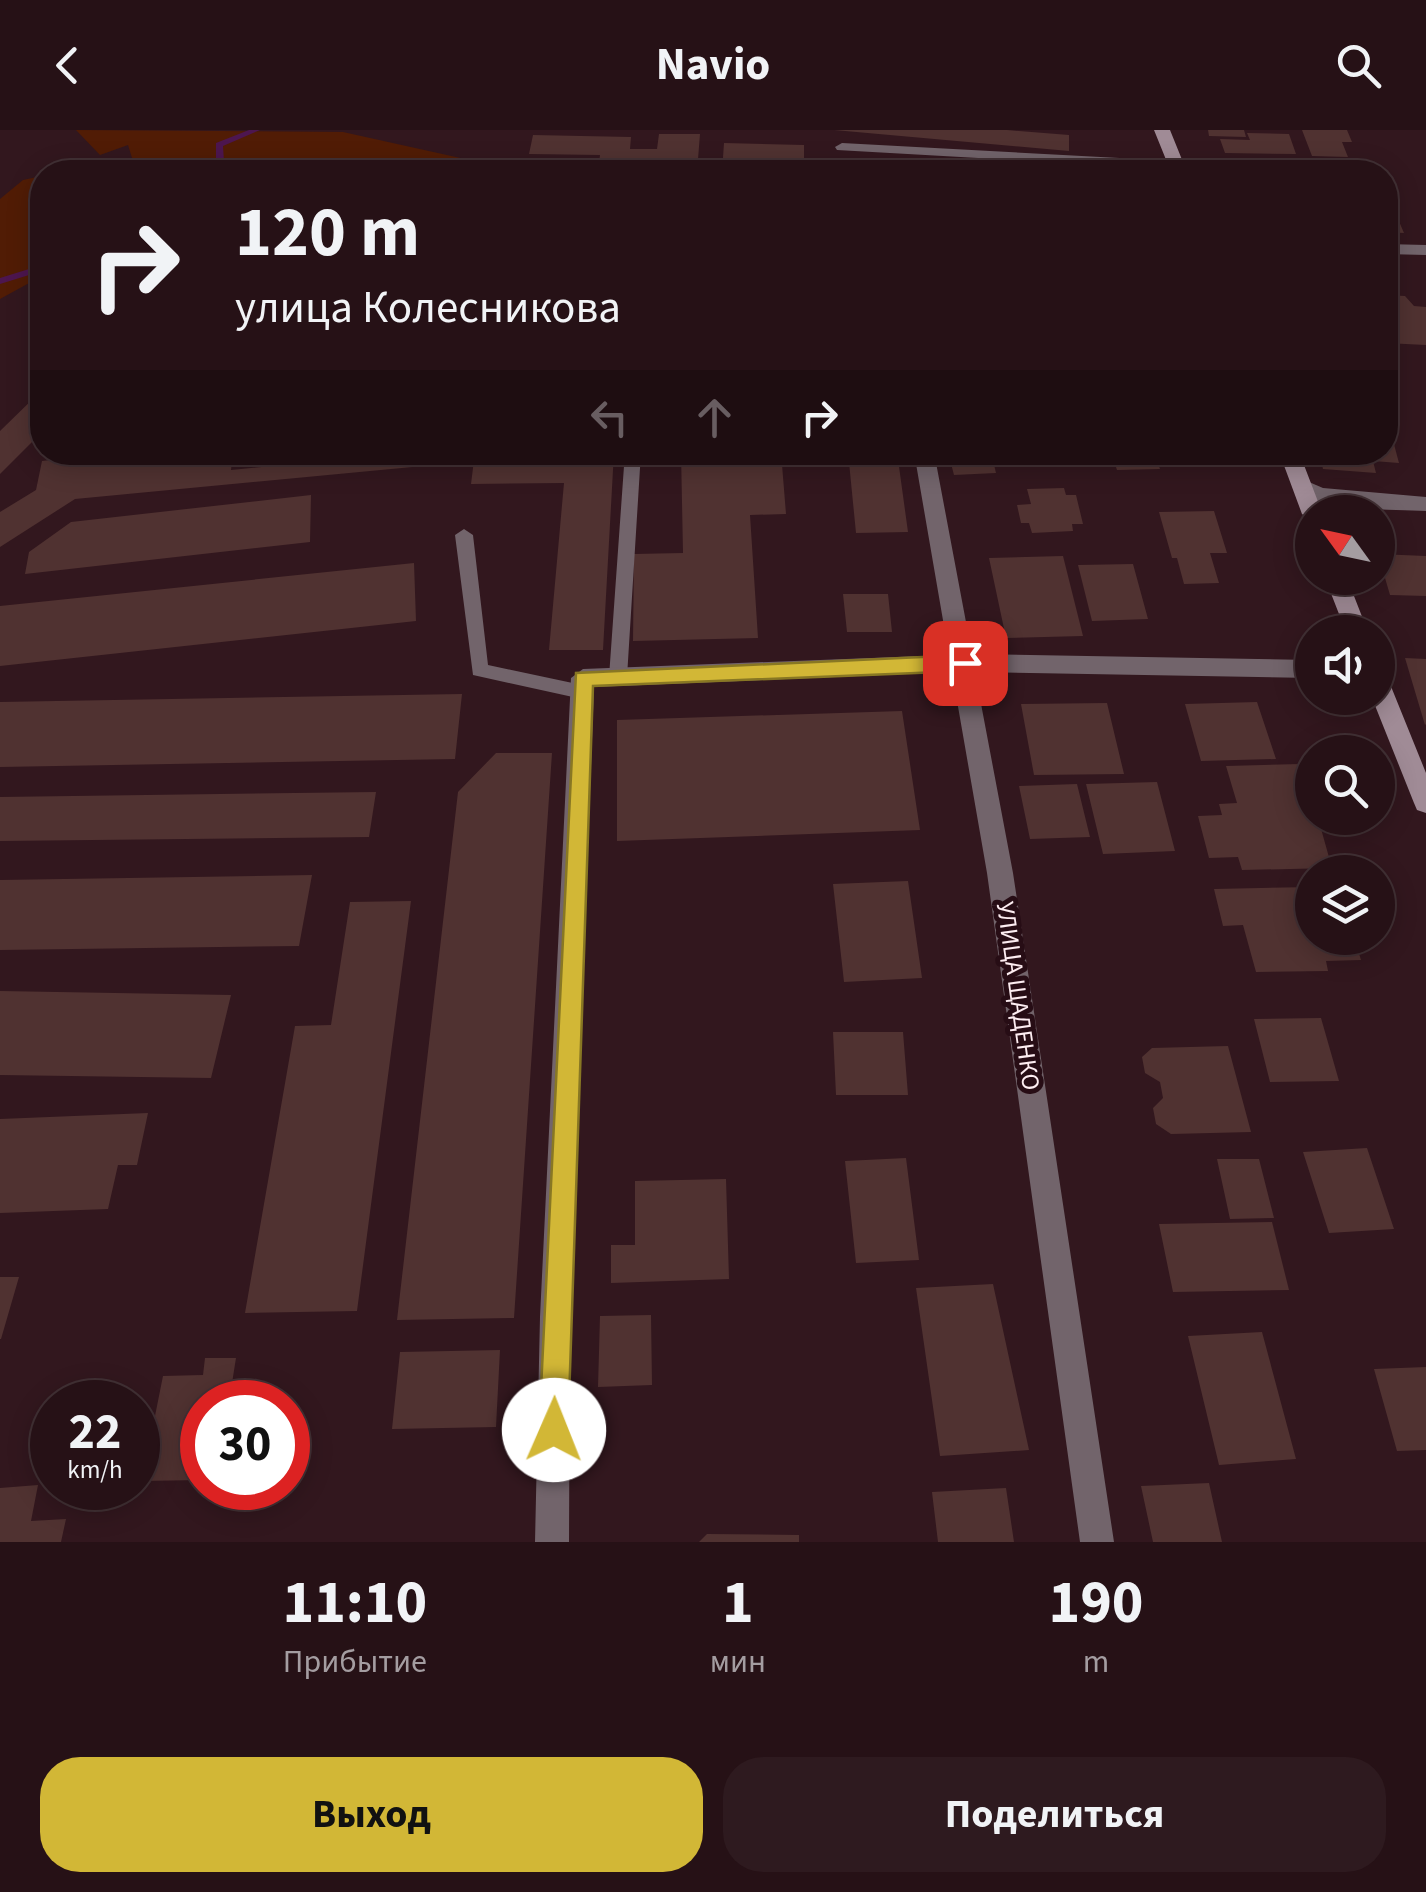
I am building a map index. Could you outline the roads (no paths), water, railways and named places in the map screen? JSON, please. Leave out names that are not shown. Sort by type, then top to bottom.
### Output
[{"type":"main road","points":[[1162,130],[1174,160]]},
{"type":"main road","points":[[1294,465],[1305,495]]},
{"type":"main road","points":[[1391,715],[1426,803]]},
{"type":"street","points":[[1398,249],[1426,250]]},
{"type":"street","name":"УЛИЦА ЩАДЕНКО","points":[[927,465],[1000,874],[1097,1542]]},
{"type":"street","points":[[1302,486],[1319,495],[1426,504]]},
{"type":"street","points":[[552,1542],[555,1317],[583,678],[965,663],[1295,669]]},
{"type":"lane","points":[[842,146],[1047,160]]},
{"type":"lane","points":[[618,677],[632,465]]},
{"type":"lane","points":[[464,535],[479,670],[582,692]]},
{"type":"waterway","points":[[220,160],[219,145],[256,130]]},
{"type":"waterway","points":[[0,281],[30,272]]}]
